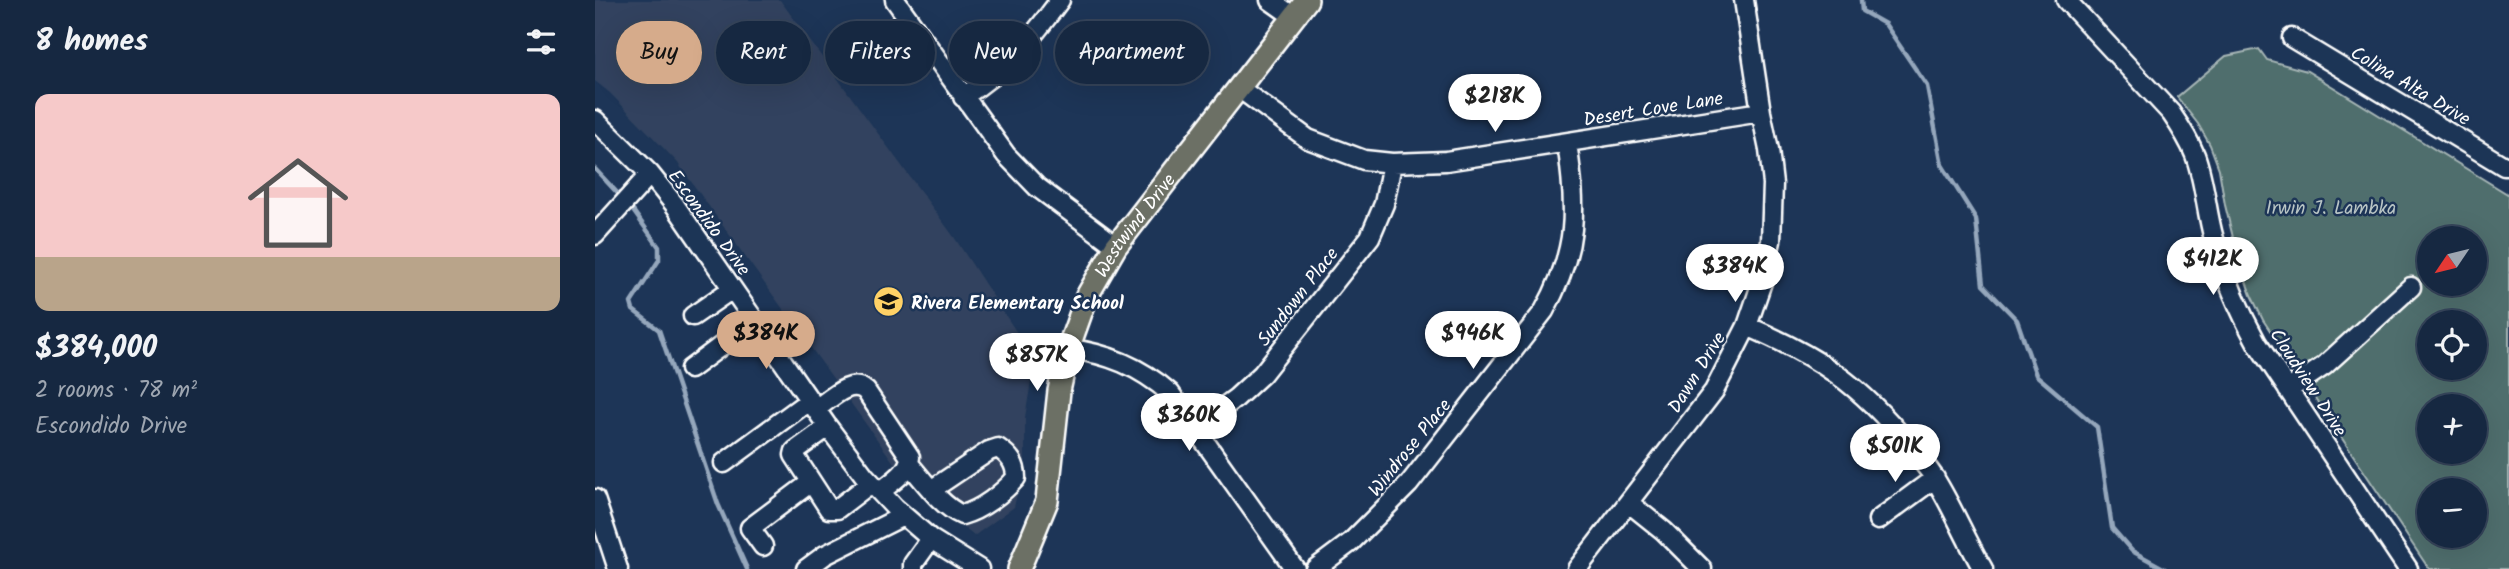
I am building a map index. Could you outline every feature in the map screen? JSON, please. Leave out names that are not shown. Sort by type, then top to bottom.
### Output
[{"type":"main road","name":"Westwind Drive","points":[[1019,569],[1047,501],[1059,391],[1068,349],[1087,296],[1115,246],[1307,0]]},
{"type":"street","points":[[895,0],[1006,155],[1037,187],[1115,246]]},
{"type":"street","points":[[963,97],[1010,63],[1060,0]]},
{"type":"street","points":[[1270,0],[1294,18]]},
{"type":"street","name":"Dawn Drive","points":[[1577,569],[1714,391],[1748,326],[1762,282],[1771,241],[1773,213],[1769,150],[1744,0]]},
{"type":"street","name":"Cloudview Drive","points":[[2066,0],[2171,113],[2183,131],[2195,154],[2224,274],[2242,316],[2257,343],[2408,569]]},
{"type":"street","name":"Colina Alta Drive","points":[[2292,37],[2504,166],[2509,166]]},
{"type":"street","name":"Desert Cove Lane","points":[[1239,88],[1308,139],[1342,154],[1392,163],[1446,162],[1761,112]]},
{"type":"street","name":"Escondido Drive","points":[[595,120],[650,174],[674,204],[828,427],[876,487],[903,516],[931,539],[979,569]]},
{"type":"street","name":"Windrose Place","points":[[1315,569],[1351,542],[1409,484],[1544,311],[1555,292],[1571,244],[1574,191],[1567,143]]},
{"type":"street","name":"Sundown Place","points":[[1195,428],[1236,398],[1262,374],[1370,237],[1384,204],[1392,163]]},
{"type":"street","points":[[595,236],[650,174]]},
{"type":"street","points":[[2288,390],[2324,366],[2411,287]]},
{"type":"street","points":[[694,316],[732,289]]},
{"type":"street","points":[[690,369],[755,321]]},
{"type":"street","points":[[1748,326],[1794,346],[1851,383],[1888,419],[1935,478],[1983,569]]},
{"type":"street","points":[[1068,349],[1104,355],[1135,367],[1170,393],[1294,569]]},
{"type":"street","points":[[724,463],[813,405],[853,385],[860,386],[911,457],[910,465],[931,491],[955,512],[962,515],[970,513],[1009,486],[1016,478],[1016,467],[1007,454],[998,448],[989,451],[931,491]]},
{"type":"street","points":[[828,427],[795,451],[795,459],[829,509],[833,510],[876,487],[910,465]]},
{"type":"street","points":[[1878,520],[1935,478]]},
{"type":"street","points":[[763,546],[750,528],[810,483]]},
{"type":"street","points":[[595,499],[618,569]]},
{"type":"street","points":[[1629,503],[1664,531],[1702,569]]},
{"type":"street","points":[[812,567],[825,555],[903,516]]},
{"type":"street","points":[[913,569],[913,564],[931,539]]},
{"type":"shaded area","name":"Rivera Elementary School","points":[[595,0],[780,0],[795,21],[716,21],[716,84],[811,84],[811,42],[825,61],[825,84],[842,84],[954,237],[1027,348],[1040,346],[1025,417],[1025,461],[1014,507],[974,536],[907,481],[677,162],[595,81]]},
{"type":"green space","name":"Irwin J. Lambka","points":[[2259,49],[2267,60],[2307,71],[2509,195],[2509,569],[2429,569],[2263,320],[2239,262],[2219,169],[2210,145],[2177,97],[2226,56]]},
{"type":"waterway","points":[[1861,0],[1862,11],[1885,24],[1927,86],[1942,165],[1976,219],[1983,285],[2017,320],[2036,375],[2097,427],[2112,528],[2132,551],[2165,569]]},
{"type":"waterway","points":[[595,169],[623,199]]},
{"type":"waterway","points":[[629,205],[659,247],[659,260],[631,303],[633,310],[659,330],[718,504],[747,569]]},
{"type":"place","name":"Rivera Elementary School","points":[[888,302]]}]
